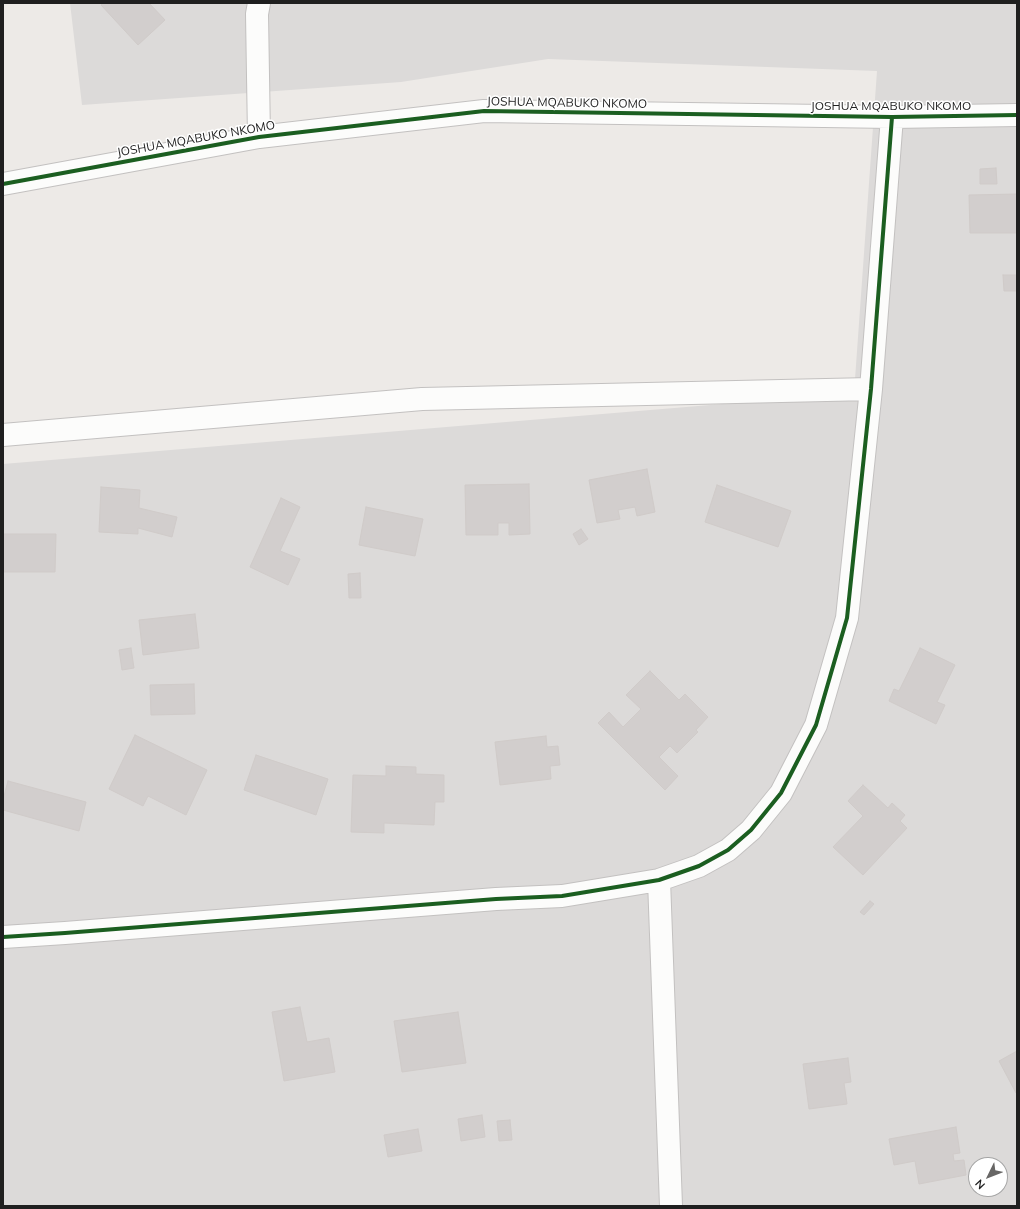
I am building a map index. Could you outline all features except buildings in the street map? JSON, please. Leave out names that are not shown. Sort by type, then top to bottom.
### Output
[{"type":"street","points":[[259,3],[257,14],[260,137]]},
{"type":"street","name":"JOSHUA MQABUKO NKOMO","points":[[3,184],[260,137],[484,111],[892,117],[1017,115]]},
{"type":"street","points":[[3,937],[496,899],[562,896],[659,880],[699,866],[728,850],[751,830],[781,793],[816,725],[847,618],[871,389],[892,117]]},
{"type":"street","points":[[3,434],[422,399],[871,389]]},
{"type":"street","points":[[659,880],[671,1206]]},
{"type":"shaded area","points":[[70,3],[1017,3],[1017,1206],[3,1206],[3,464],[854,393],[877,71],[548,59],[401,82],[82,105]]},
{"type":"cycle path","points":[[3,184],[259,137],[484,111],[892,117],[1017,115]]},
{"type":"cycle path","points":[[3,937],[496,899],[562,896],[659,880],[699,866],[728,850],[751,830],[781,793],[816,725],[847,618],[871,389],[892,117]]}]
